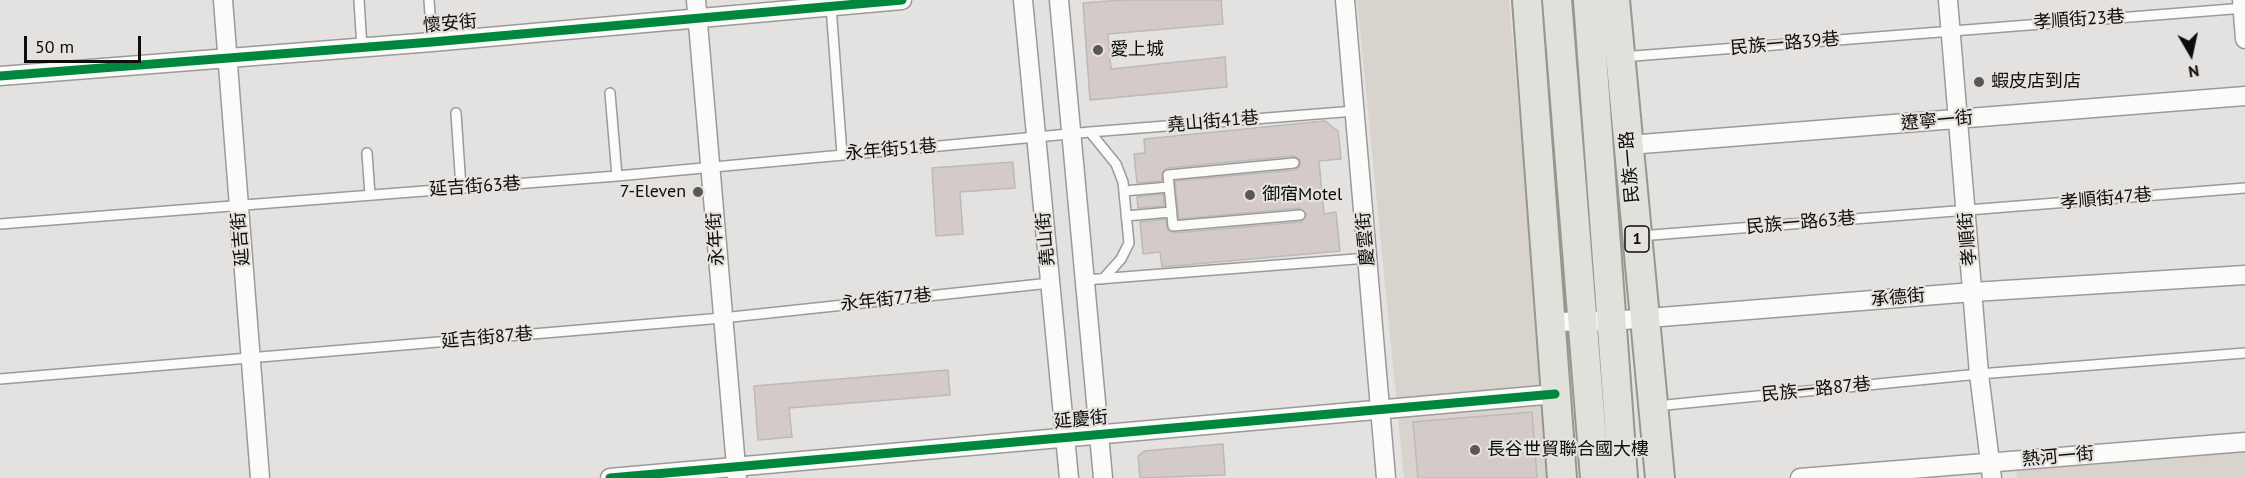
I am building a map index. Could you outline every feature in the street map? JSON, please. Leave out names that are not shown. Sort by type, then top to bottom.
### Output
[{"type":"main road","points":[[1527,0],[1562,478]]},
{"type":"main road","name":"民族一路","points":[[1557,0],[1598,321],[1623,478]]},
{"type":"main road","name":"民族一路","points":[[1588,0],[1598,321],[1595,478]]},
{"type":"main road","name":"民族一路","points":[[1615,0],[1660,478]]},
{"type":"street","name":"延吉街","points":[[223,0],[260,478]]},
{"type":"street","name":"懷安街","points":[[0,76],[432,42],[697,8],[831,6],[902,0]]},
{"type":"street","name":"堯山街","points":[[1023,0],[1069,478]]},
{"type":"street","name":"堯山街","points":[[1059,0],[1081,133],[1085,280],[1103,478]]},
{"type":"street","name":"慶雲街","points":[[1345,0],[1386,478]]},
{"type":"street","name":"孝順街","points":[[1948,0],[1979,374],[1991,470]]},
{"type":"street","points":[[2243,5],[2245,39]]},
{"type":"street","name":"永年街","points":[[697,8],[737,472]]},
{"type":"street","name":"遼寧一街","points":[[1629,145],[2245,96]]},
{"type":"street","name":"承德街","points":[[1551,322],[1644,318],[1973,292],[2245,275]]},
{"type":"street","name":"延慶街","points":[[610,478],[737,472],[1065,438],[1555,394]]},
{"type":"street","name":"熱河一街","points":[[1800,478],[1991,470],[2245,442]]},
{"type":"lane","points":[[359,0],[362,48]]},
{"type":"lane","points":[[429,0],[432,42]]},
{"type":"lane","name":"孝順街23巷","points":[[1951,30],[2243,5]]},
{"type":"lane","points":[[831,6],[842,154]]},
{"type":"lane","name":"民族一路39巷","points":[[1620,57],[1951,30]]},
{"type":"lane","points":[[610,93],[617,176]]},
{"type":"lane","name":"堯山街41巷","points":[[1081,133],[1355,111]]},
{"type":"lane","points":[[456,113],[461,188]]},
{"type":"lane","points":[[1081,133],[1116,164],[1124,191],[1129,243],[1121,259],[1103,279]]},
{"type":"lane","name":"永年街51巷","points":[[711,167],[1081,133]]},
{"type":"lane","points":[[367,153],[370,195]]},
{"type":"lane","points":[[1294,163],[1168,175],[1171,212],[1173,226],[1300,214]]},
{"type":"lane","name":"延吉街63巷","points":[[0,224],[711,167]]},
{"type":"lane","points":[[1124,191],[1169,188]]},
{"type":"lane","name":"孝順街47巷","points":[[1966,210],[2245,188]]},
{"type":"lane","name":"民族一路63巷","points":[[1636,236],[1966,210]]},
{"type":"lane","points":[[1126,216],[1171,212]]},
{"type":"lane","points":[[1085,280],[1368,258]]},
{"type":"lane","name":"永年街77巷","points":[[722,318],[1050,283]]},
{"type":"lane","name":"延吉街87巷","points":[[0,379],[722,318]]},
{"type":"lane","name":"民族一路87巷","points":[[1653,406],[1979,374],[2245,353]]},
{"type":"shaded area","points":[[1357,0],[1509,0],[1551,478],[1404,478]]},
{"type":"shaded area","points":[[2245,452],[2245,478],[2017,478],[2016,471]]},
{"type":"building","points":[[1122,0],[1221,0],[1223,24],[1108,34],[1111,69],[1225,57],[1227,87],[1090,100],[1083,3]]},
{"type":"building","name":"御宿Motel","points":[[1325,121],[1338,131],[1341,159],[1319,161],[1324,214],[1336,212],[1340,251],[1162,267],[1160,252],[1143,254],[1140,222],[1166,219],[1167,229],[1174,233],[1301,222],[1307,215],[1299,208],[1179,219],[1175,181],[1295,170],[1300,166],[1300,160],[1293,156],[1167,168],[1162,173],[1162,181],[1137,183],[1134,154],[1145,153],[1144,139]]},
{"type":"building","points":[[1013,162],[1015,188],[960,192],[963,234],[936,236],[932,168]]},
{"type":"building","points":[[1163,194],[1164,206],[1138,208],[1137,197]]},
{"type":"building","points":[[948,370],[950,395],[789,408],[792,437],[758,440],[754,386]]},
{"type":"building","name":"長谷世貿聯合國大樓","points":[[1532,412],[1537,478],[1418,478],[1413,422]]},
{"type":"building","points":[[1223,444],[1225,475],[1140,478],[1138,456],[1144,451]]},
{"type":"cycle path","points":[[0,76],[432,42],[902,0]]},
{"type":"cycle path","points":[[610,478],[1555,394]]},
{"type":"place","name":"愛上城","points":[[1098,50]]},
{"type":"place","name":"蝦皮店到店","points":[[1979,82]]},
{"type":"place","name":"7-Eleven","points":[[698,192]]},
{"type":"place","name":"御宿Motel","points":[[1250,195]]},
{"type":"place","name":"長谷世貿聯合國大樓","points":[[1475,450]]}]
